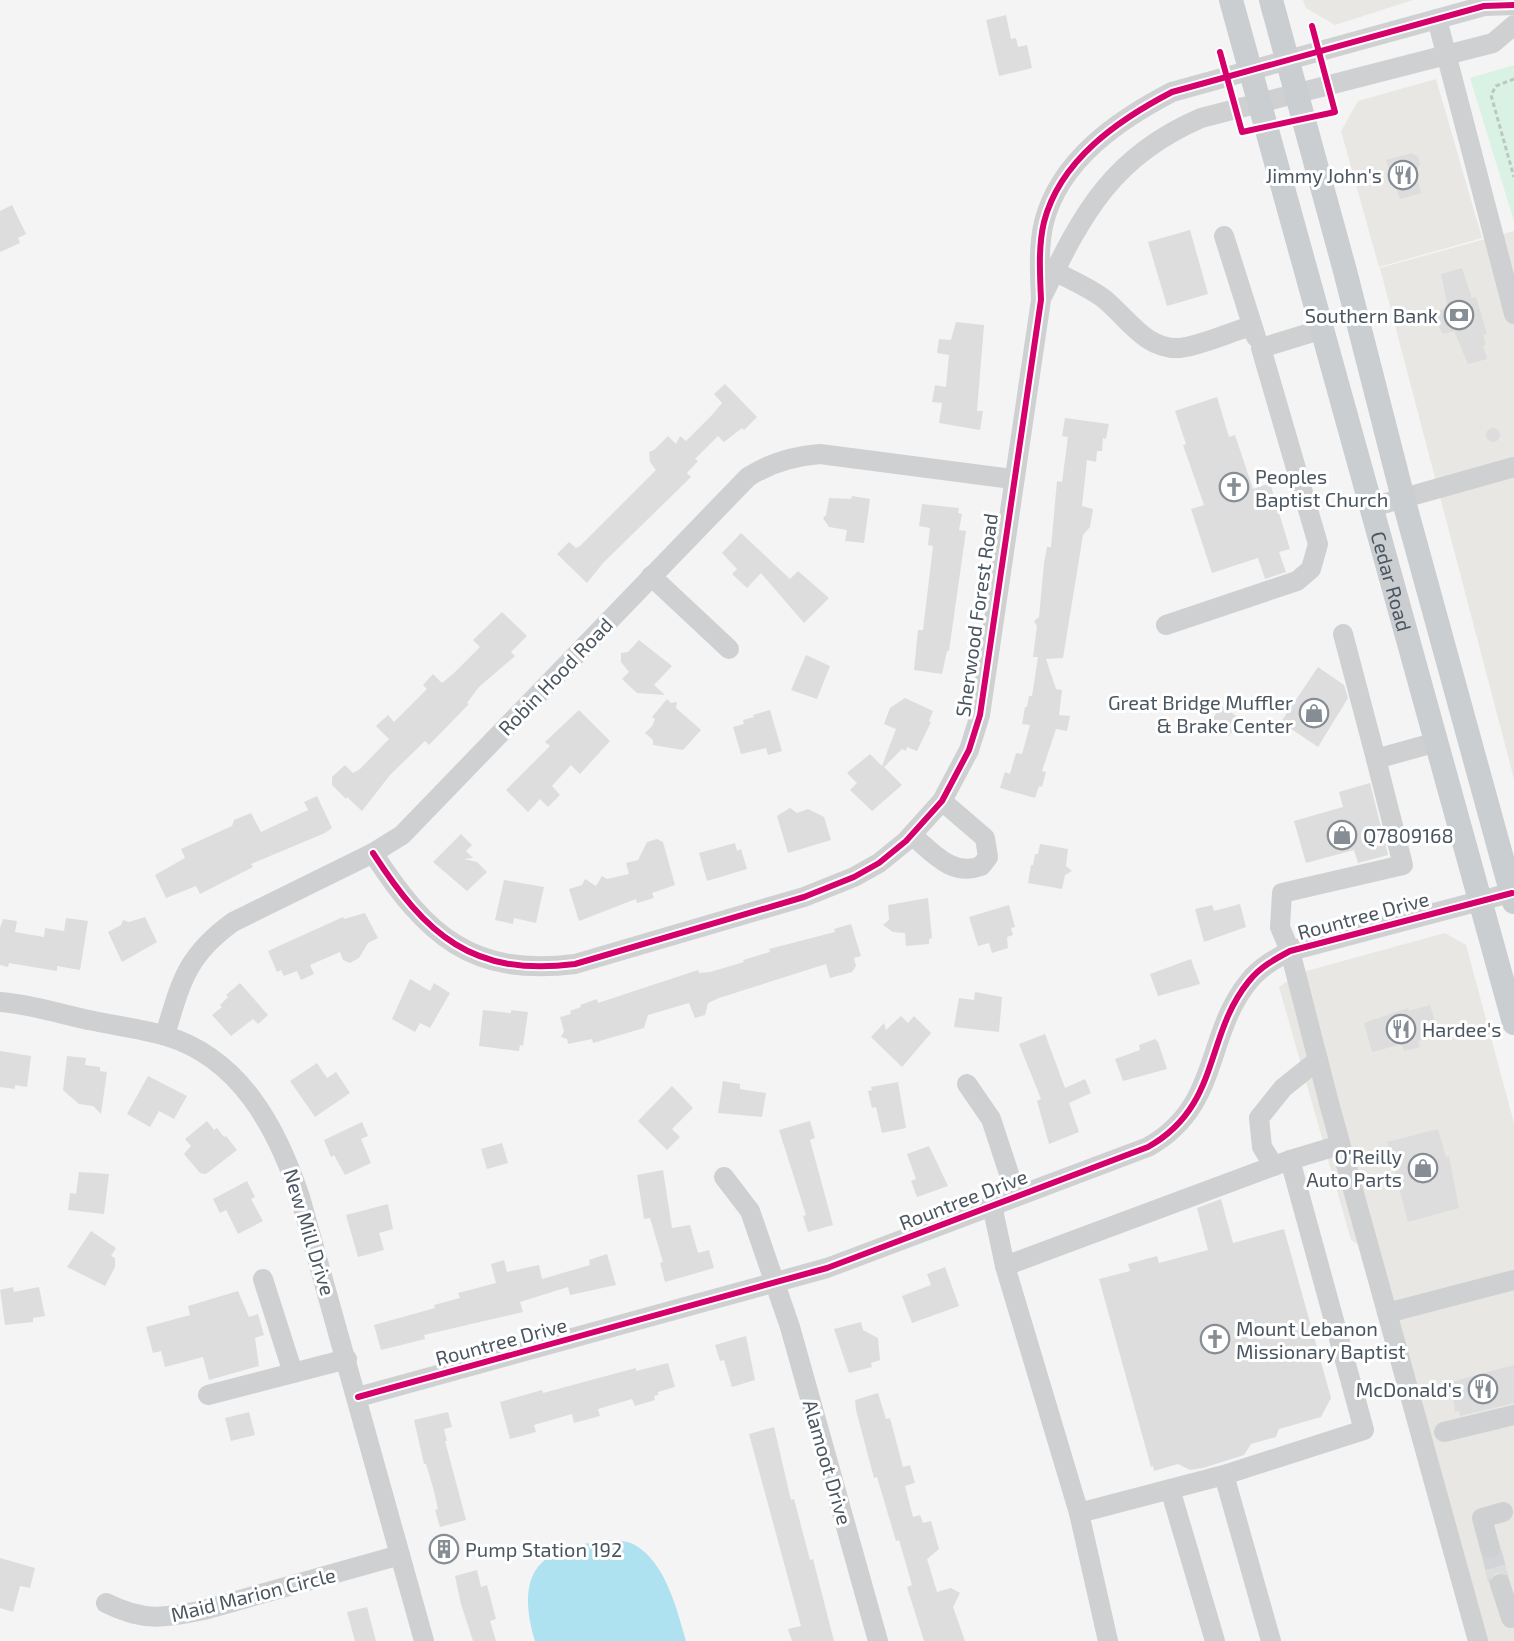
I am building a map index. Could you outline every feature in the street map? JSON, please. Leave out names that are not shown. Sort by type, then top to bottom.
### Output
[{"type":"main road","name":"Cedar Road","points":[[1231,0],[1514,1023]]},
{"type":"main road","name":"Cedar Road","points":[[1271,0],[1298,94],[1403,498],[1513,896]]},
{"type":"street","name":"Sherwood Forest Road","points":[[373,853],[399,894],[432,929],[457,946],[514,966],[545,968],[575,964],[804,897],[854,877],[879,863],[912,835],[942,801],[969,750],[980,715],[1012,479],[1041,300],[1040,253],[1044,223],[1058,189],[1083,156],[1114,126],[1161,98],[1484,6],[1514,5]]},
{"type":"street","points":[[1437,19],[1514,314]]},
{"type":"street","name":"Sherwood Forest Road","points":[[1041,300],[1054,271],[1088,211],[1132,158],[1173,130],[1201,118],[1492,43],[1514,25]]},
{"type":"street","points":[[1166,625],[1297,581],[1311,569],[1318,544],[1261,348],[1251,326],[1224,236]]},
{"type":"street","points":[[1054,271],[1105,300],[1145,337],[1161,345],[1180,348],[1251,326]]},
{"type":"street","points":[[1261,348],[1323,329]]},
{"type":"street","name":"Robin Hood Road","points":[[165,1035],[185,971],[199,951],[216,934],[233,922],[373,853],[402,835],[748,477],[764,467],[792,457],[820,454],[1012,479]]},
{"type":"street","points":[[1372,507],[1514,467]]},
{"type":"street","points":[[651,576],[729,649]]},
{"type":"street","points":[[1343,634],[1403,864],[1282,893],[1280,927],[1290,951],[1340,1145],[1478,1641]]},
{"type":"street","points":[[1376,759],[1437,742]]},
{"type":"street","points":[[912,835],[948,866],[962,870],[981,866],[988,856],[985,838],[942,801]]},
{"type":"street","name":"Rountree Drive","points":[[358,1397],[775,1284],[837,1264],[1148,1147],[1167,1137],[1188,1114],[1202,1091],[1237,999],[1260,970],[1290,951],[1480,901],[1513,896]]},
{"type":"street","name":"New Mill Drive","points":[[0,1002],[165,1035],[193,1046],[239,1081],[264,1115],[280,1142],[300,1197],[358,1397],[424,1641]]},
{"type":"street","points":[[1079,1513],[1224,1475],[1364,1430],[1282,1163],[1262,1147],[1259,1118],[1283,1088],[1318,1060]]},
{"type":"street","points":[[967,1084],[991,1119],[1016,1195]]},
{"type":"street","points":[[1005,1266],[1282,1163],[1340,1145]]},
{"type":"street","name":"Alamoot Drive","points":[[724,1177],[750,1211],[790,1327],[878,1641]]},
{"type":"street","points":[[992,1205],[1005,1266],[1079,1513],[1108,1641]]},
{"type":"street","points":[[263,1279],[293,1373]]},
{"type":"street","points":[[1387,1313],[1514,1280]]},
{"type":"street","points":[[208,1395],[347,1359]]},
{"type":"street","points":[[1444,1432],[1514,1415]]},
{"type":"street","points":[[1224,1475],[1271,1641]]},
{"type":"street","points":[[1170,1489],[1215,1641]]},
{"type":"street","points":[[1490,1548],[1482,1518],[1503,1512]]},
{"type":"street","name":"Maid Marion Circle","points":[[106,1603],[130,1615],[149,1618],[172,1616],[204,1610],[400,1555]]},
{"type":"street","points":[[1500,1584],[1510,1618]]},
{"type":"path","points":[[1514,79],[1496,86],[1491,95],[1514,177]]},
{"type":"shaded area","points":[[1303,0],[1413,0],[1335,25],[1306,8]]},
{"type":"shaded area","points":[[1436,79],[1482,238],[1379,267],[1341,131],[1358,101]]},
{"type":"shaded area","points":[[1514,231],[1514,779],[1380,268]]},
{"type":"shaded area","points":[[1445,933],[1466,945],[1514,1123],[1514,1641],[1484,1641],[1377,1256],[1351,1240],[1279,987],[1299,973]]},
{"type":"green space","points":[[1514,65],[1514,221],[1470,78]]},
{"type":"water","points":[[617,1540],[635,1545],[655,1563],[669,1588],[686,1641],[535,1641],[529,1615],[528,1594],[532,1577],[541,1564],[554,1554],[571,1547]]},
{"type":"building","points":[[1006,15],[1011,39],[1016,38],[1018,47],[1027,45],[1032,68],[999,76],[986,20]]},
{"type":"building","name":"Jimmy John's","points":[[1412,153],[1418,157],[1420,164],[1416,173],[1421,193],[1400,199],[1386,160]]},
{"type":"building","points":[[12,205],[26,234],[18,238],[20,243],[0,252],[0,211]]},
{"type":"building","points":[[1190,230],[1208,294],[1167,306],[1148,242]]},
{"type":"building","name":"Southern Bank","points":[[1462,268],[1472,298],[1476,297],[1487,334],[1483,335],[1486,345],[1483,346],[1487,359],[1468,364],[1454,331],[1443,334],[1435,320],[1437,311],[1448,308],[1441,274]]},
{"type":"building","points":[[956,322],[984,325],[977,411],[983,411],[980,430],[939,423],[942,403],[932,402],[935,385],[946,387],[949,355],[937,353],[939,339],[951,340]]},
{"type":"building","points":[[725,384],[757,417],[744,430],[742,428],[724,442],[718,436],[695,459],[698,461],[687,473],[691,477],[603,563],[587,583],[557,554],[569,542],[576,548],[580,546],[656,470],[650,462],[649,452],[668,436],[676,444],[680,436],[686,441],[712,415],[722,403],[714,394]]},
{"type":"building","name":"Peoples Baptist Church","points":[[1217,397],[1229,437],[1235,435],[1253,489],[1270,483],[1290,549],[1279,552],[1286,572],[1265,579],[1258,558],[1212,573],[1191,509],[1204,505],[1183,445],[1186,444],[1175,411]]},
{"type":"building","points":[[1065,418],[1109,424],[1106,439],[1103,438],[1102,451],[1097,451],[1096,462],[1087,460],[1082,506],[1093,509],[1090,527],[1083,535],[1063,658],[1046,659],[1056,689],[1062,690],[1059,715],[1070,716],[1067,731],[1056,729],[1042,771],[1046,772],[1042,787],[1039,786],[1035,798],[1000,788],[1005,772],[1010,774],[1016,753],[1022,754],[1030,725],[1022,724],[1025,707],[1027,707],[1029,696],[1032,696],[1038,657],[1033,657],[1037,626],[1034,621],[1039,617],[1044,563],[1047,547],[1051,547],[1057,481],[1062,482],[1068,437],[1062,436]]},
{"type":"building","points":[[1490,428],[1496,428],[1500,435],[1496,442],[1490,442],[1486,438],[1486,432]]},
{"type":"building","points":[[852,496],[870,499],[864,543],[845,541],[847,530],[829,527],[823,518],[826,515],[829,498],[851,499]]},
{"type":"building","points":[[922,504],[959,508],[958,513],[962,514],[959,530],[966,531],[949,651],[947,651],[942,674],[914,670],[918,630],[923,630],[933,546],[928,545],[930,528],[919,526]]},
{"type":"building","points":[[741,533],[790,579],[798,571],[829,598],[804,623],[761,573],[747,588],[732,574],[737,569],[722,553]]},
{"type":"building","points":[[502,612],[527,636],[511,652],[515,656],[479,687],[467,703],[469,704],[429,745],[425,741],[390,775],[362,811],[347,797],[346,799],[332,785],[332,777],[345,765],[353,773],[360,769],[389,739],[376,726],[388,715],[394,722],[427,689],[423,685],[433,674],[442,683],[454,673],[480,647],[473,640]]},
{"type":"building","points":[[639,640],[672,666],[654,685],[665,695],[637,693],[622,679],[629,672],[621,662],[621,653],[628,652]]},
{"type":"building","points":[[806,655],[830,666],[817,699],[791,690]]},
{"type":"building","name":"Great Bridge Muffler & Brake Center","points":[[1318,667],[1344,685],[1348,698],[1318,747],[1281,722]]},
{"type":"building","points":[[905,698],[933,711],[929,721],[931,722],[917,751],[907,747],[906,751],[902,749],[884,767],[902,785],[872,811],[850,790],[857,783],[847,773],[870,754],[882,766],[896,729],[884,724],[890,708]]},
{"type":"building","points":[[667,699],[671,703],[677,702],[676,708],[701,730],[683,750],[653,745],[653,740],[645,733],[652,726],[655,719],[652,717]]},
{"type":"building","points":[[1221,706],[1241,719],[1229,736],[1210,723]]},
{"type":"building","points":[[579,710],[610,741],[580,774],[571,765],[552,786],[560,795],[548,807],[540,799],[528,812],[506,790],[550,746],[545,742]]},
{"type":"building","points":[[770,710],[782,751],[768,755],[766,748],[741,754],[733,727],[744,724],[743,720],[754,717],[753,715]]},
{"type":"building","name":"Q7809168","points":[[1370,783],[1388,855],[1358,863],[1354,850],[1306,863],[1294,821],[1343,807],[1339,792]]},
{"type":"building","points":[[317,796],[332,828],[325,833],[251,864],[253,867],[200,894],[196,886],[166,898],[155,875],[185,858],[181,849],[232,826],[234,820],[251,813],[261,832],[308,810],[304,802]]},
{"type":"building","points":[[790,808],[797,813],[808,809],[824,817],[831,840],[788,853],[777,816]]},
{"type":"building","points":[[461,834],[472,845],[466,851],[473,858],[464,859],[477,862],[487,872],[467,891],[433,862]]},
{"type":"building","points":[[657,839],[663,842],[675,885],[652,893],[654,898],[637,903],[636,899],[579,921],[569,889],[582,885],[585,879],[596,886],[602,876],[607,879],[629,874],[626,863],[638,860],[647,842]]},
{"type":"building","points":[[735,843],[737,851],[741,849],[747,869],[707,881],[699,853]]},
{"type":"building","points":[[1040,844],[1068,849],[1066,866],[1072,871],[1065,875],[1062,889],[1028,883],[1031,865],[1033,865],[1035,854],[1038,854]]},
{"type":"building","points":[[504,880],[544,887],[536,923],[514,918],[513,924],[495,920]]},
{"type":"building","points":[[928,898],[932,938],[929,939],[929,944],[906,946],[905,933],[893,932],[883,925],[889,920],[888,905]]},
{"type":"building","points":[[1240,904],[1246,927],[1204,942],[1195,909],[1212,905],[1214,911]]},
{"type":"building","points":[[1009,905],[1015,927],[1011,928],[1013,935],[1007,937],[1008,948],[992,953],[989,943],[978,946],[969,917]]},
{"type":"building","points":[[365,913],[378,938],[368,943],[359,958],[350,963],[343,960],[340,952],[310,965],[314,974],[301,980],[297,971],[284,976],[281,970],[277,972],[268,951],[343,917],[344,919]]},
{"type":"building","points":[[145,917],[157,942],[122,962],[108,932],[121,925],[123,920],[129,922]]},
{"type":"building","points":[[66,918],[88,921],[80,970],[57,966],[57,971],[9,963],[8,967],[0,965],[0,928],[3,919],[17,921],[15,932],[44,937],[45,928],[64,931]]},
{"type":"building","points":[[851,924],[861,956],[854,958],[856,966],[852,972],[830,978],[826,964],[719,998],[708,1003],[705,1015],[695,1018],[689,1003],[648,1015],[644,1028],[593,1043],[592,1039],[568,1044],[567,1039],[561,1037],[564,1031],[560,1017],[571,1014],[570,1011],[581,1007],[580,1005],[597,999],[598,1003],[698,970],[699,973],[710,972],[744,962],[743,960],[770,952],[769,949],[835,932],[834,929]]},
{"type":"building","points":[[1191,959],[1200,984],[1158,996],[1150,974]]},
{"type":"building","points":[[410,979],[430,991],[434,983],[450,993],[430,1028],[420,1023],[415,1032],[392,1019]]},
{"type":"building","points":[[240,983],[268,1015],[258,1024],[253,1019],[231,1036],[212,1015],[222,1007],[220,1005],[228,997],[226,995]]},
{"type":"building","points":[[975,992],[1002,997],[999,1032],[954,1027],[959,998],[974,1000]]},
{"type":"building","name":"Hardee's","points":[[1430,1005],[1439,1035],[1418,1041],[1420,1047],[1404,1051],[1402,1044],[1372,1052],[1364,1023],[1408,1008],[1409,1011]]},
{"type":"building","points":[[483,1010],[528,1012],[523,1046],[520,1045],[519,1051],[479,1046]]},
{"type":"building","points":[[901,1016],[908,1023],[914,1016],[931,1033],[902,1067],[871,1037],[884,1023],[886,1030]]},
{"type":"building","points":[[1045,1034],[1065,1088],[1085,1079],[1091,1093],[1069,1103],[1079,1132],[1049,1144],[1037,1101],[1041,1099],[1019,1044]]},
{"type":"building","points":[[1155,1039],[1167,1069],[1123,1081],[1115,1059],[1140,1050],[1139,1045]]},
{"type":"building","points":[[0,1051],[31,1056],[27,1087],[15,1085],[15,1089],[0,1087]]},
{"type":"building","points":[[67,1056],[86,1058],[85,1065],[100,1067],[100,1071],[107,1072],[101,1114],[93,1106],[79,1104],[63,1090]]},
{"type":"building","points":[[317,1063],[327,1078],[336,1072],[350,1093],[315,1117],[290,1081]]},
{"type":"building","points":[[148,1076],[187,1096],[174,1119],[159,1111],[150,1127],[127,1114]]},
{"type":"building","points":[[723,1081],[740,1084],[740,1089],[766,1093],[762,1117],[718,1113]]},
{"type":"building","points":[[898,1082],[906,1128],[882,1133],[876,1107],[872,1108],[868,1091],[872,1090],[871,1087]]},
{"type":"building","points":[[672,1086],[693,1108],[672,1129],[680,1137],[667,1150],[638,1121]]},
{"type":"building","points":[[207,1121],[214,1130],[217,1128],[224,1137],[226,1136],[237,1150],[206,1174],[200,1173],[184,1154],[191,1146],[185,1139]]},
{"type":"building","points":[[810,1121],[815,1138],[810,1140],[833,1225],[808,1232],[803,1216],[806,1215],[779,1130]]},
{"type":"building","points":[[362,1122],[368,1136],[361,1139],[371,1163],[345,1175],[334,1155],[331,1157],[324,1140]]},
{"type":"building","name":"O'Reilly Auto Parts","points":[[1438,1129],[1446,1157],[1449,1156],[1459,1208],[1408,1222],[1387,1142]]},
{"type":"building","points":[[502,1143],[508,1163],[487,1169],[481,1149]]},
{"type":"building","points":[[929,1146],[948,1186],[917,1197],[911,1181],[916,1179],[907,1154]]},
{"type":"building","points":[[663,1170],[672,1228],[690,1225],[698,1253],[709,1250],[714,1268],[665,1282],[660,1263],[663,1262],[650,1218],[644,1219],[637,1175]]},
{"type":"building","points":[[79,1172],[109,1174],[104,1214],[68,1210],[70,1193],[76,1194]]},
{"type":"building","points":[[247,1181],[255,1197],[251,1199],[263,1221],[238,1234],[226,1210],[220,1213],[213,1199]]},
{"type":"building","name":"Mount Lebanon Missionary Baptist","points":[[1221,1199],[1233,1243],[1284,1229],[1331,1398],[1321,1417],[1279,1429],[1276,1437],[1251,1444],[1244,1455],[1203,1468],[1190,1470],[1178,1464],[1154,1471],[1099,1279],[1130,1271],[1128,1264],[1157,1256],[1159,1263],[1208,1250],[1197,1208]]},
{"type":"building","points":[[388,1204],[393,1229],[379,1233],[384,1250],[358,1257],[346,1215]]},
{"type":"building","points":[[91,1231],[116,1248],[111,1256],[115,1258],[115,1267],[105,1286],[67,1267]]},
{"type":"building","points":[[607,1254],[616,1285],[570,1295],[568,1287],[520,1302],[523,1312],[424,1335],[425,1339],[381,1350],[374,1325],[435,1308],[434,1305],[460,1298],[458,1293],[496,1283],[491,1264],[504,1260],[507,1272],[539,1265],[542,1279],[590,1265],[589,1260]]},
{"type":"building","points":[[945,1267],[959,1306],[912,1323],[902,1296],[931,1285],[927,1274]]},
{"type":"building","points":[[13,1287],[14,1292],[39,1287],[45,1316],[33,1318],[33,1322],[5,1325],[0,1290]]},
{"type":"building","points":[[238,1291],[249,1317],[258,1314],[264,1335],[255,1338],[259,1366],[209,1380],[203,1357],[165,1367],[161,1351],[153,1353],[146,1327],[190,1315],[188,1306]]},
{"type":"building","points":[[861,1322],[863,1330],[878,1338],[880,1360],[871,1363],[872,1367],[849,1373],[834,1329]]},
{"type":"building","points":[[746,1336],[755,1380],[732,1387],[724,1360],[720,1361],[715,1345]]},
{"type":"building","points":[[668,1363],[675,1387],[658,1392],[658,1395],[654,1396],[655,1400],[635,1406],[632,1399],[598,1409],[600,1416],[574,1423],[572,1414],[534,1425],[536,1432],[510,1439],[500,1402],[636,1368],[636,1371]]},
{"type":"building","name":"McDonald's","points":[[1514,1365],[1514,1403],[1460,1416],[1459,1411],[1455,1412],[1451,1382]]},
{"type":"building","points":[[878,1393],[886,1419],[890,1418],[903,1467],[910,1465],[915,1483],[905,1486],[913,1517],[920,1515],[923,1523],[931,1521],[939,1549],[927,1559],[937,1592],[951,1588],[960,1593],[953,1607],[965,1641],[924,1641],[907,1587],[912,1585],[899,1540],[896,1541],[877,1477],[874,1478],[856,1410],[855,1400]]},
{"type":"building","points":[[249,1412],[255,1435],[231,1441],[225,1418]]},
{"type":"building","points":[[448,1412],[452,1427],[444,1429],[447,1441],[445,1441],[466,1520],[440,1527],[435,1510],[438,1509],[434,1491],[426,1464],[424,1464],[414,1420]]},
{"type":"building","points":[[774,1427],[791,1500],[794,1499],[810,1560],[813,1559],[834,1641],[792,1641],[788,1629],[801,1626],[749,1434]]},
{"type":"building","points":[[1502,1550],[1508,1575],[1496,1573],[1488,1582],[1482,1557],[1494,1559]]},
{"type":"building","points":[[0,1558],[35,1568],[30,1588],[20,1586],[13,1612],[0,1608]]},
{"type":"building","points":[[477,1570],[481,1587],[487,1585],[496,1619],[490,1621],[496,1641],[473,1641],[461,1604],[455,1576]]},
{"type":"building","points":[[367,1607],[376,1641],[355,1641],[347,1612]]},
{"type":"tunnel","points":[[1490,1548],[1500,1584]]},
{"type":"cycle path","points":[[373,853],[412,907],[433,928],[455,944],[480,956],[507,964],[539,966],[575,964],[804,897],[854,877],[879,863],[906,841],[942,801],[969,750],[980,715],[1041,300],[1042,231],[1052,200],[1063,179],[1077,161],[1112,129],[1131,115],[1172,92],[1484,6],[1514,5]]},
{"type":"cycle path","points":[[1220,52],[1242,132],[1335,112],[1312,26]]},
{"type":"cycle path","points":[[358,1397],[827,1268],[1148,1147],[1171,1130],[1188,1112],[1200,1091],[1224,1024],[1235,1002],[1249,981],[1268,964],[1290,951],[1512,893]]},
{"type":"place","name":"Jimmy John's","points":[[1403,175]]},
{"type":"place","name":"Southern Bank","points":[[1459,315]]},
{"type":"place","name":"Peoples Baptist Church","points":[[1234,487]]},
{"type":"place","name":"Great Bridge Muffler & Brake Center","points":[[1314,713]]},
{"type":"place","name":"Q7809168","points":[[1342,835]]},
{"type":"place","name":"Hardee's","points":[[1401,1029]]},
{"type":"place","name":"O'Reilly Auto Parts","points":[[1423,1168]]},
{"type":"place","name":"Mount Lebanon Missionary Baptist","points":[[1215,1339]]},
{"type":"place","name":"McDonald's","points":[[1483,1389]]},
{"type":"place","name":"Pump Station 192","points":[[444,1549]]}]
